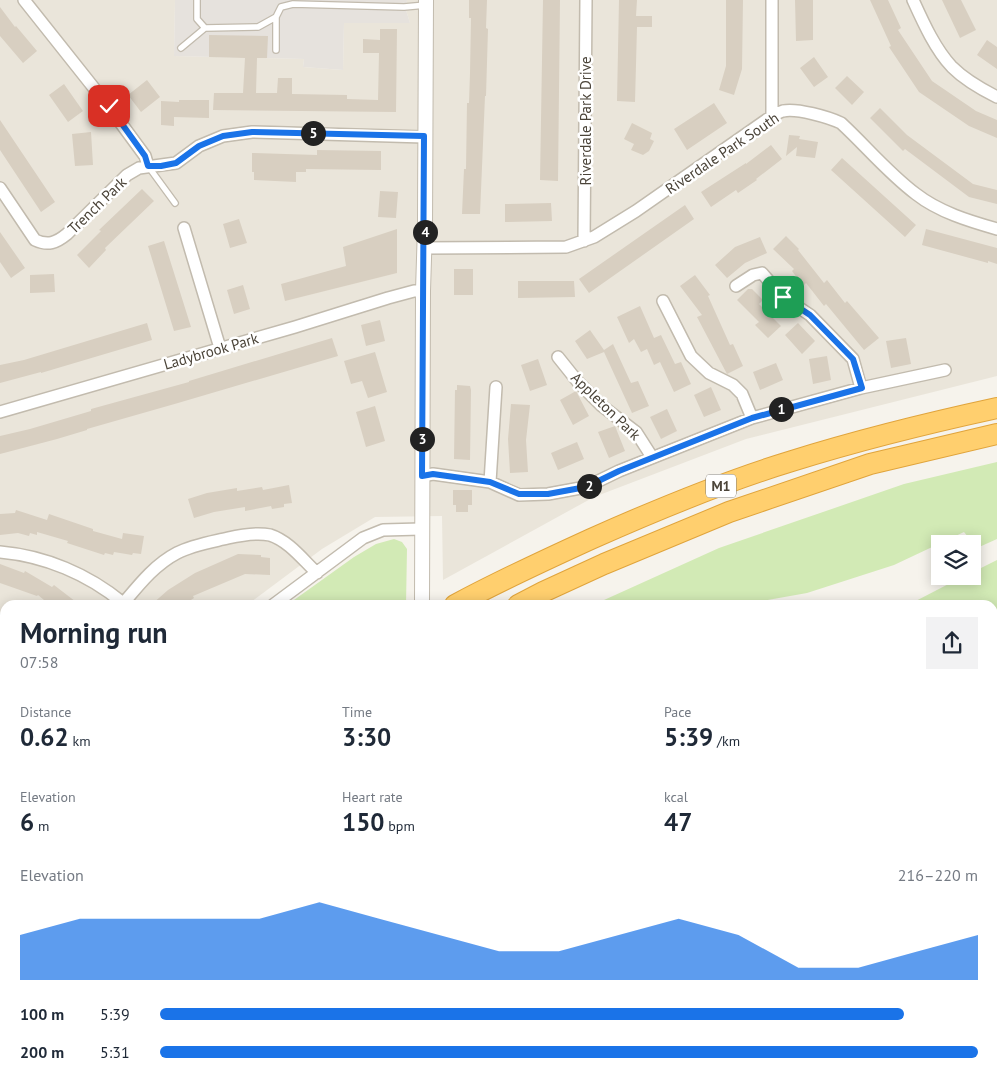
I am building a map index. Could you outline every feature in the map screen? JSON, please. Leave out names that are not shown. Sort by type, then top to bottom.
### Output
[{"type":"highway","name":"M1","points":[[465,600],[553,556],[641,517],[709,490],[791,461],[870,438],[997,408]]},
{"type":"highway","name":"M1","points":[[528,600],[604,564],[729,512],[870,464],[997,434]]},
{"type":"street","points":[[24,0],[109,106],[145,156],[148,166]]},
{"type":"street","name":"Riverdale Park Drive","points":[[584,241],[586,0]]},
{"type":"street","points":[[772,0],[772,116]]},
{"type":"street","points":[[913,0],[928,33],[952,67],[986,92],[997,97]]},
{"type":"street","points":[[422,600],[426,3]]},
{"type":"street","name":"Riverdale Park South","points":[[424,248],[566,247],[584,241],[594,237],[636,211],[772,116],[783,111],[830,118],[841,123],[895,177],[916,194],[948,212],[997,229]]},
{"type":"street","name":"Trench Park","points":[[0,188],[35,240],[51,244],[67,234],[127,175],[139,168],[176,163],[199,146],[223,136],[252,132],[424,136]]},
{"type":"street","points":[[184,228],[220,348]]},
{"type":"street","points":[[736,286],[753,275],[762,273],[783,297],[810,315],[853,359],[862,388]]},
{"type":"street","name":"Ladybrook Park","points":[[0,412],[388,298],[414,291],[423,291]]},
{"type":"street","points":[[663,301],[691,356],[709,373],[733,385],[742,394],[752,418]]},
{"type":"street","name":"Appleton Park","points":[[558,357],[578,382],[602,406],[636,432],[652,457]]},
{"type":"street","name":"Appleton Park","points":[[422,476],[433,474],[490,482],[519,494],[548,494],[586,487],[652,457],[752,418],[862,388],[945,370]]},
{"type":"street","points":[[490,482],[496,387]]},
{"type":"street","points":[[280,600],[363,538],[383,530],[421,529]]},
{"type":"street","points":[[126,600],[164,561],[179,552],[205,543],[247,534],[269,535],[283,541],[317,573]]},
{"type":"street","points":[[0,552],[40,558],[60,565],[110,592],[118,600]]},
{"type":"lane","points":[[197,0],[197,19],[206,28]]},
{"type":"lane","points":[[276,50],[276,17],[281,7],[281,0]]},
{"type":"lane","points":[[281,7],[292,4],[404,7],[426,3]]},
{"type":"lane","points":[[181,48],[206,28],[258,27],[276,17]]},
{"type":"lane","points":[[148,166],[175,203]]},
{"type":"shaded area","points":[[0,0],[175,0],[174,56],[304,59],[303,67],[343,70],[344,23],[410,23],[406,10],[407,0],[997,0],[997,376],[746,439],[594,497],[443,580],[442,516],[375,517],[322,549],[254,600],[0,600]]},
{"type":"shaded area","points":[[175,0],[407,0],[406,10],[410,23],[344,23],[343,70],[303,67],[304,59],[174,56]]},
{"type":"green space","points":[[997,462],[997,539],[981,546],[981,535],[966,535],[964,532],[958,535],[931,535],[931,548],[894,565],[807,593],[767,600],[604,600],[719,548],[904,484]]},
{"type":"green space","points":[[394,539],[402,542],[407,549],[406,600],[294,600],[354,557],[376,544]]},
{"type":"green space","points":[[997,560],[997,600],[918,600],[947,585],[981,585],[981,568]]},
{"type":"building","points":[[469,0],[487,0],[486,96],[480,214],[462,214],[470,73],[471,18],[469,18]]},
{"type":"building","points":[[543,0],[560,0],[558,181],[540,180]]},
{"type":"building","points":[[619,0],[637,0],[636,16],[652,16],[652,27],[637,27],[635,102],[617,101]]},
{"type":"building","points":[[726,0],[743,0],[742,69],[734,95],[719,90],[726,66]]},
{"type":"building","points":[[795,0],[813,0],[813,40],[796,41]]},
{"type":"building","points":[[870,0],[888,0],[901,28],[898,30],[932,81],[976,111],[997,120],[997,138],[969,126],[919,92],[889,47],[891,46]]},
{"type":"building","points":[[942,0],[961,0],[976,30],[960,38]]},
{"type":"building","points":[[0,7],[37,51],[23,63],[0,36]]},
{"type":"building","points":[[380,29],[397,29],[396,112],[213,110],[214,93],[243,93],[245,58],[209,57],[209,35],[268,36],[267,58],[257,58],[256,93],[277,93],[278,78],[292,78],[292,94],[347,95],[347,99],[378,100],[379,53],[363,53],[363,39],[380,40]]},
{"type":"building","points":[[987,40],[997,47],[997,69],[977,55]]},
{"type":"building","points":[[814,57],[828,77],[814,87],[800,68]]},
{"type":"building","points":[[847,76],[864,92],[852,105],[835,88]]},
{"type":"building","points":[[147,80],[160,97],[141,112],[128,95]]},
{"type":"building","points":[[64,84],[83,111],[68,122],[49,95]]},
{"type":"building","points":[[179,100],[209,100],[209,118],[174,117],[174,126],[161,125],[161,101],[179,102]]},
{"type":"building","points":[[714,103],[727,123],[687,150],[674,129]]},
{"type":"building","points":[[880,108],[907,135],[973,184],[997,190],[997,204],[969,197],[905,149],[903,151],[870,118]]},
{"type":"building","points":[[0,120],[55,202],[41,212],[0,150]]},
{"type":"building","points":[[632,123],[652,133],[650,139],[654,141],[649,151],[643,155],[631,150],[634,144],[624,139]]},
{"type":"building","points":[[91,132],[93,165],[75,166],[72,134]]},
{"type":"building","points":[[789,135],[800,136],[799,139],[818,142],[815,158],[796,156],[797,147],[786,156]]},
{"type":"building","points":[[771,145],[782,159],[738,193],[736,190],[711,207],[701,192],[746,164]]},
{"type":"building","points":[[317,150],[381,151],[381,170],[306,169],[306,172],[296,172],[296,182],[254,180],[252,153],[317,155]]},
{"type":"building","points":[[842,158],[916,225],[905,237],[831,170]]},
{"type":"building","points":[[142,189],[154,201],[105,248],[106,250],[89,268],[77,255],[101,231],[99,230]]},
{"type":"building","points":[[380,191],[398,192],[396,218],[378,217]]},
{"type":"building","points":[[551,203],[552,221],[505,222],[505,204]]},
{"type":"building","points":[[685,205],[694,219],[589,293],[579,279]]},
{"type":"building","points":[[239,219],[247,243],[230,248],[223,224]]},
{"type":"building","points":[[397,229],[397,273],[285,301],[281,284],[346,266],[343,247]]},
{"type":"building","points":[[926,229],[997,248],[997,264],[922,245]]},
{"type":"building","points":[[0,232],[25,268],[11,278],[0,262]]},
{"type":"building","points":[[786,236],[799,249],[824,283],[827,280],[845,303],[847,301],[879,338],[864,350],[826,304],[824,306],[806,283],[803,286],[792,271],[794,269],[773,249]]},
{"type":"building","points":[[760,237],[767,253],[745,263],[727,278],[715,265],[735,247]]},
{"type":"building","points":[[164,241],[191,327],[174,331],[148,246]]},
{"type":"building","points":[[454,269],[473,269],[473,295],[454,295]]},
{"type":"building","points":[[54,274],[55,292],[30,293],[30,275]]},
{"type":"building","points":[[695,275],[710,295],[708,296],[730,345],[733,344],[743,366],[727,374],[697,317],[702,315],[680,286]]},
{"type":"building","points":[[518,281],[574,281],[575,297],[518,298]]},
{"type":"building","points":[[243,285],[250,309],[234,314],[227,290]]},
{"type":"building","points":[[748,289],[752,289],[763,300],[759,304],[781,326],[768,338],[755,325],[759,322],[737,300]]},
{"type":"building","points":[[640,306],[654,338],[661,335],[675,364],[681,362],[691,384],[674,392],[660,362],[654,365],[647,349],[641,352],[634,339],[629,343],[617,317]]},
{"type":"building","points":[[380,320],[385,341],[366,346],[361,325]]},
{"type":"building","points":[[147,323],[152,340],[41,373],[0,383],[0,365],[24,360]]},
{"type":"building","points":[[798,323],[815,341],[802,354],[785,335]]},
{"type":"building","points":[[590,330],[604,350],[613,344],[631,383],[638,381],[649,406],[632,413],[604,352],[587,359],[575,341]]},
{"type":"building","points":[[332,338],[338,356],[0,454],[0,436],[91,411],[91,409],[189,382]]},
{"type":"building","points":[[906,338],[911,364],[891,368],[886,341]]},
{"type":"building","points":[[375,352],[387,392],[368,398],[362,381],[351,384],[344,361]]},
{"type":"building","points":[[827,356],[831,380],[813,384],[809,359]]},
{"type":"building","points":[[538,359],[547,385],[530,391],[521,365]]},
{"type":"building","points":[[776,363],[783,380],[760,390],[753,372]]},
{"type":"building","points":[[457,385],[470,386],[471,390],[470,460],[454,459],[455,390],[457,390]]},
{"type":"building","points":[[711,387],[721,410],[704,417],[694,395]]},
{"type":"building","points":[[576,391],[589,416],[573,425],[560,400]]},
{"type":"building","points":[[511,404],[530,405],[526,440],[528,472],[510,473],[508,439]]},
{"type":"building","points":[[375,406],[385,441],[366,447],[356,412]]},
{"type":"building","points":[[667,409],[677,431],[661,439],[650,417]]},
{"type":"building","points":[[615,426],[625,451],[609,458],[598,432]]},
{"type":"building","points":[[577,442],[584,459],[558,470],[551,453]]},
{"type":"building","points":[[289,485],[292,503],[284,504],[284,507],[272,509],[271,506],[245,511],[245,507],[214,512],[194,518],[188,499],[207,493],[237,488],[237,491],[262,487],[263,490]]},
{"type":"building","points":[[453,490],[472,490],[472,505],[468,505],[468,512],[456,512],[456,505],[453,505]]},
{"type":"building","points":[[16,510],[47,520],[49,514],[93,529],[93,531],[122,539],[123,533],[144,536],[141,554],[133,553],[132,555],[114,552],[113,555],[105,553],[104,555],[67,543],[68,541],[37,532],[37,535],[30,533],[29,536],[18,533],[0,535],[0,514],[15,513]]},
{"type":"building","points":[[238,554],[261,555],[261,557],[270,558],[270,575],[245,574],[193,596],[194,598],[191,600],[157,600],[168,590],[195,573]]},
{"type":"building","points":[[0,564],[24,573],[25,571],[52,587],[54,585],[74,600],[44,600],[38,595],[0,583]]},
{"type":"route","points":[[109,106],[145,156],[148,166],[176,163],[199,146],[223,136],[252,132],[424,136],[425,226],[422,476],[433,474],[490,482],[519,494],[548,494],[586,487],[685,443],[752,418],[800,403],[862,388],[853,359],[810,315],[783,297]]}]
